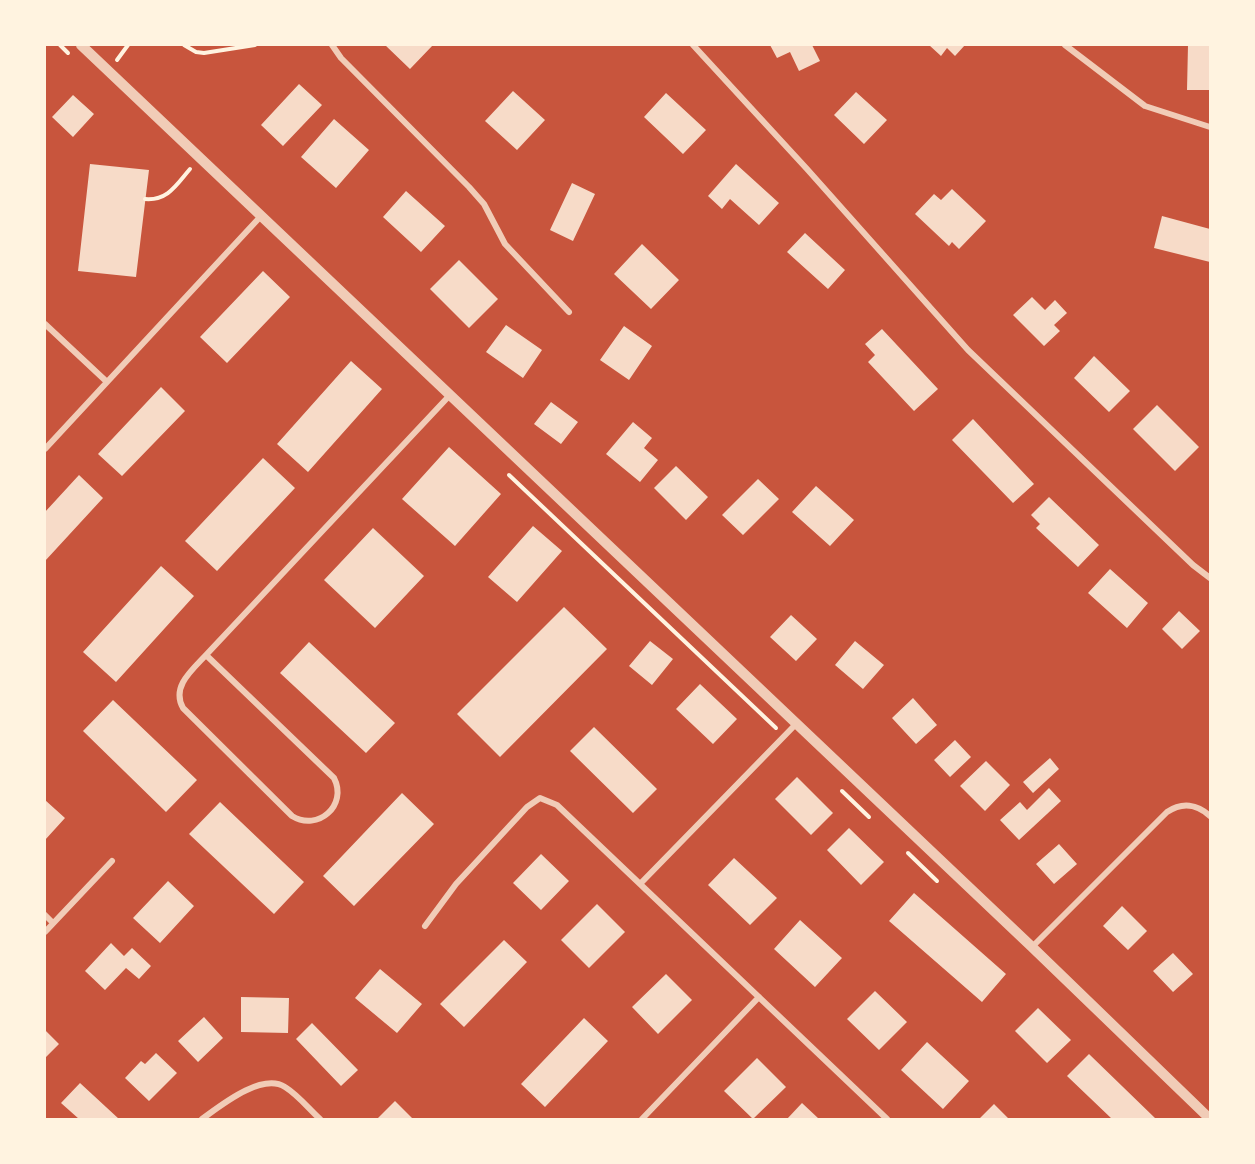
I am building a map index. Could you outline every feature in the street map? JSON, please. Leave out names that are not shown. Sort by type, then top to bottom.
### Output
[{"type":"street","points":[[81,45],[1032,947],[1210,1119]]},
{"type":"street","points":[[332,45],[341,58],[469,187],[484,204],[505,244],[569,312]]},
{"type":"street","points":[[693,45],[968,350],[1193,565],[1210,578]]},
{"type":"street","points":[[1065,45],[1145,106],[1210,127]]},
{"type":"street","points":[[45,449],[261,216]]},
{"type":"street","points":[[45,324],[107,382]]},
{"type":"street","points":[[206,655],[334,778],[338,798],[326,816],[311,822],[292,816],[183,708],[179,702],[180,687],[206,655],[450,395]]},
{"type":"street","points":[[640,884],[796,724]]},
{"type":"street","points":[[425,926],[451,889],[530,804],[540,798],[557,805],[887,1119]]},
{"type":"street","points":[[1032,947],[1167,812],[1188,805],[1201,809],[1210,816]]},
{"type":"street","points":[[45,932],[112,861]]},
{"type":"street","points":[[45,915],[53,923]]},
{"type":"street","points":[[642,1119],[759,997]]},
{"type":"street","points":[[202,1119],[234,1097],[252,1088],[273,1084],[288,1089],[320,1119]]},
{"type":"path","points":[[117,60],[128,45]]},
{"type":"path","points":[[184,45],[196,52],[204,53],[255,45]]},
{"type":"path","points":[[145,200],[158,200],[169,194],[190,169]]},
{"type":"path","points":[[508,474],[771,723]]},
{"type":"path","points":[[849,797],[868,815]]},
{"type":"building","points":[[385,45],[433,45],[410,69]]},
{"type":"building","points":[[770,45],[812,45],[820,61],[799,71],[790,52],[777,58]]},
{"type":"building","points":[[929,45],[965,45],[955,56],[947,48],[941,56]]},
{"type":"building","points":[[1188,45],[1210,45],[1210,90],[1187,90]]},
{"type":"building","points":[[299,84],[322,105],[283,146],[261,125]]},
{"type":"building","points":[[513,91],[545,120],[517,150],[485,121]]},
{"type":"building","points":[[856,92],[887,120],[864,144],[834,115]]},
{"type":"building","points":[[666,93],[706,130],[683,154],[644,117]]},
{"type":"building","points":[[73,95],[94,114],[73,137],[52,117]]},
{"type":"building","points":[[334,119],[369,150],[336,188],[301,157]]},
{"type":"building","points":[[90,164],[149,170],[136,277],[78,271]]},
{"type":"building","points":[[736,164],[779,203],[759,225],[730,199],[722,209],[708,196]]},
{"type":"building","points":[[572,183],[595,194],[573,241],[550,230]]},
{"type":"building","points":[[952,189],[986,221],[959,249],[952,242],[949,246],[915,214],[934,194],[941,200]]},
{"type":"building","points":[[406,191],[445,226],[421,252],[383,217]]},
{"type":"building","points":[[1162,216],[1210,229],[1210,262],[1154,248]]},
{"type":"building","points":[[805,233],[845,270],[828,289],[787,252]]},
{"type":"building","points":[[642,244],[679,280],[651,309],[614,274]]},
{"type":"building","points":[[459,260],[498,299],[469,328],[430,289]]},
{"type":"building","points":[[263,271],[290,297],[227,363],[200,337]]},
{"type":"building","points":[[1032,297],[1045,310],[1055,300],[1067,313],[1054,325],[1060,331],[1044,346],[1013,315]]},
{"type":"building","points":[[506,325],[542,350],[523,378],[486,352]]},
{"type":"building","points":[[624,326],[652,346],[629,380],[600,360]]},
{"type":"building","points":[[882,329],[938,389],[914,411],[868,362],[875,355],[865,344]]},
{"type":"building","points":[[1094,356],[1130,391],[1109,412],[1074,378]]},
{"type":"building","points":[[351,361],[382,389],[308,472],[277,444]]},
{"type":"building","points":[[161,387],[185,411],[122,476],[98,454]]},
{"type":"building","points":[[551,402],[578,422],[561,444],[534,424]]},
{"type":"building","points":[[1157,405],[1199,447],[1175,471],[1133,429]]},
{"type":"building","points":[[973,419],[1034,484],[1013,503],[952,440]]},
{"type":"building","points":[[633,422],[652,438],[644,448],[658,460],[640,482],[606,454]]},
{"type":"building","points":[[449,447],[501,494],[455,546],[402,499]]},
{"type":"building","points":[[263,458],[295,488],[217,571],[185,541]]},
{"type":"building","points":[[676,466],[708,497],[686,520],[654,488]]},
{"type":"building","points":[[79,475],[103,498],[45,561],[45,512]]},
{"type":"building","points":[[758,479],[779,499],[743,535],[722,515]]},
{"type":"building","points":[[816,486],[854,520],[830,546],[792,512]]},
{"type":"building","points":[[1049,497],[1099,545],[1078,567],[1036,528],[1040,524],[1031,515]]},
{"type":"building","points":[[533,526],[562,551],[517,602],[488,577]]},
{"type":"building","points":[[373,528],[424,576],[375,628],[324,580]]},
{"type":"building","points":[[161,566],[194,596],[116,682],[83,652]]},
{"type":"building","points":[[1110,569],[1148,603],[1127,628],[1088,593]]},
{"type":"building","points":[[564,607],[607,649],[500,757],[457,714]]},
{"type":"building","points":[[1179,611],[1200,631],[1182,649],[1162,629]]},
{"type":"building","points":[[791,615],[817,639],[796,661],[770,637]]},
{"type":"building","points":[[650,641],[673,659],[652,685],[629,666]]},
{"type":"building","points":[[855,641],[884,665],[863,689],[835,665]]},
{"type":"building","points":[[309,642],[395,723],[366,753],[280,673]]},
{"type":"building","points":[[700,684],[737,719],[713,744],[676,709]]},
{"type":"building","points":[[913,698],[937,725],[916,744],[892,718]]},
{"type":"building","points":[[113,700],[197,780],[166,812],[83,731]]},
{"type":"building","points":[[594,727],[657,789],[633,813],[570,751]]},
{"type":"building","points":[[955,740],[971,757],[950,777],[934,760]]},
{"type":"building","points":[[1050,758],[1059,769],[1033,793],[1023,782]]},
{"type":"building","points":[[986,761],[1010,785],[985,811],[960,786]]},
{"type":"building","points":[[797,777],[833,813],[811,835],[775,799]]},
{"type":"building","points":[[1049,788],[1061,801],[1019,840],[1000,820],[1020,802],[1027,810]]},
{"type":"building","points":[[402,793],[434,824],[354,906],[323,876]]},
{"type":"building","points":[[45,800],[65,818],[45,840]]},
{"type":"building","points":[[220,802],[304,882],[274,914],[189,834]]},
{"type":"building","points":[[849,828],[884,862],[861,885],[827,850]]},
{"type":"building","points":[[1059,844],[1077,864],[1054,884],[1036,864]]},
{"type":"building","points":[[541,854],[569,881],[541,910],[513,883]]},
{"type":"building","points":[[734,858],[777,898],[750,925],[708,885]]},
{"type":"building","points":[[168,881],[194,906],[160,943],[133,918]]},
{"type":"building","points":[[914,893],[1006,974],[982,1002],[889,921]]},
{"type":"building","points":[[597,904],[625,932],[589,968],[561,940]]},
{"type":"building","points":[[1122,906],[1147,931],[1128,950],[1103,926]]},
{"type":"building","points":[[800,920],[842,958],[815,987],[774,949]]},
{"type":"building","points":[[504,940],[527,962],[464,1027],[440,1004]]},
{"type":"building","points":[[111,943],[124,956],[132,948],[151,966],[139,979],[126,968],[105,990],[85,971]]},
{"type":"building","points":[[1173,953],[1193,974],[1173,992],[1153,971]]},
{"type":"building","points":[[380,969],[422,1004],[397,1033],[355,998]]},
{"type":"building","points":[[666,974],[692,1000],[658,1034],[632,1007]]},
{"type":"building","points":[[875,991],[907,1022],[879,1050],[847,1019]]},
{"type":"building","points":[[241,997],[289,998],[288,1033],[241,1032]]},
{"type":"building","points":[[1038,1008],[1071,1040],[1047,1063],[1015,1031]]},
{"type":"building","points":[[204,1017],[223,1038],[198,1062],[178,1041]]},
{"type":"building","points":[[584,1018],[608,1041],[545,1107],[521,1084]]},
{"type":"building","points":[[312,1023],[358,1070],[341,1086],[296,1039]]},
{"type":"building","points":[[45,1030],[59,1044],[45,1058]]},
{"type":"building","points":[[927,1042],[969,1081],[943,1109],[901,1070]]},
{"type":"building","points":[[156,1053],[177,1073],[149,1101],[125,1078],[141,1061],[145,1064]]},
{"type":"building","points":[[1089,1054],[1156,1119],[1112,1119],[1067,1076]]},
{"type":"building","points":[[757,1058],[786,1087],[753,1119],[724,1091]]},
{"type":"building","points":[[80,1083],[119,1119],[79,1119],[61,1103]]},
{"type":"building","points":[[395,1101],[413,1119],[377,1119]]},
{"type":"building","points":[[802,1103],[819,1119],[787,1119]]},
{"type":"building","points":[[994,1104],[1009,1119],[979,1119]]}]
